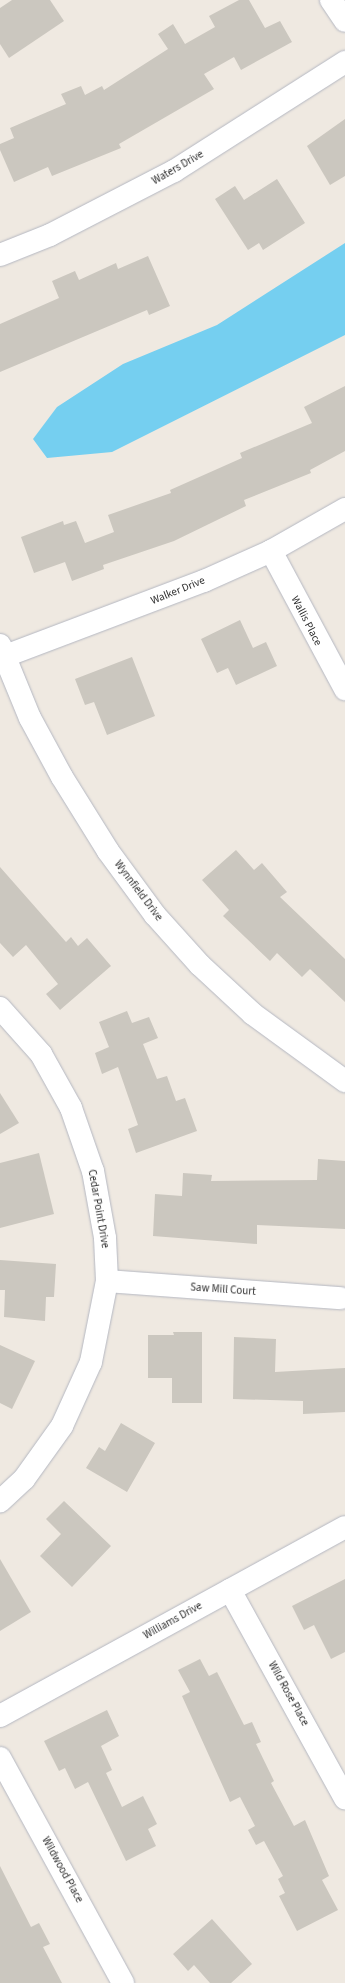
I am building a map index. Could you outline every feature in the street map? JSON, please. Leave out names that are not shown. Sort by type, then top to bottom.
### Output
[{"type":"street","points":[[331,0],[345,21]]},
{"type":"street","name":"Waters Drive","points":[[0,255],[64,228],[174,171],[345,62]]},
{"type":"street","name":"Walker Drive","points":[[1,653],[139,607],[271,551],[345,508]]},
{"type":"street","name":"Wallis Place","points":[[271,551],[345,689]]},
{"type":"street","name":"Wynnfield Drive","points":[[1,653],[30,718],[65,782],[108,850],[155,915],[200,965],[253,1014],[345,1081]]},
{"type":"street","name":"Cedar Point Drive","points":[[0,1008],[41,1054],[71,1108],[93,1171],[105,1238],[107,1281],[91,1362],[62,1426],[24,1479],[0,1501]]},
{"type":"street","name":"Saw Mill Court","points":[[107,1281],[340,1298]]},
{"type":"street","name":"Williams Drive","points":[[0,1716],[345,1527]]},
{"type":"street","name":"Wild Rose Place","points":[[230,1590],[345,1798]]},
{"type":"street","name":"Wildwood Place","points":[[0,1758],[123,1983]]},
{"type":"water","points":[[345,243],[345,335],[112,452],[47,458],[33,439],[57,407],[123,364],[217,325]]},
{"type":"building","points":[[12,0],[50,0],[64,21],[9,58],[0,44],[0,8]]},
{"type":"building","points":[[239,0],[249,0],[265,28],[280,21],[292,42],[241,70],[234,57],[204,74],[214,89],[119,144],[121,148],[52,176],[48,167],[14,182],[0,150],[0,144],[14,138],[10,128],[66,104],[61,94],[81,86],[85,95],[102,86],[104,90],[168,49],[158,34],[173,24],[185,44],[215,27],[209,16]]},
{"type":"building","points":[[345,119],[345,176],[330,185],[307,146]]},
{"type":"building","points":[[277,179],[305,223],[263,250],[259,243],[248,250],[215,199],[235,186],[244,200]]},
{"type":"building","points":[[148,256],[170,306],[149,315],[147,310],[0,372],[0,324],[59,298],[52,281],[75,271],[79,280],[116,263],[118,269]]},
{"type":"building","points":[[345,386],[345,451],[310,470],[311,473],[244,500],[246,506],[174,541],[103,565],[104,569],[72,581],[65,562],[34,573],[21,537],[63,521],[64,525],[76,521],[85,543],[114,532],[108,515],[171,493],[170,490],[242,458],[240,453],[312,423],[304,407]]},
{"type":"building","points":[[240,620],[253,648],[266,642],[277,666],[236,685],[228,668],[217,673],[201,639]]},
{"type":"building","points":[[132,657],[155,716],[107,735],[94,702],[85,705],[75,679]]},
{"type":"building","points":[[236,850],[254,870],[262,863],[287,892],[280,897],[345,959],[345,1002],[310,969],[302,977],[277,953],[270,961],[223,916],[229,910],[202,880]]},
{"type":"building","points":[[0,867],[66,942],[71,937],[78,946],[87,938],[111,966],[60,1010],[46,994],[58,984],[26,945],[13,957],[0,943]]},
{"type":"building","points":[[127,1011],[132,1023],[149,1017],[158,1038],[143,1044],[157,1079],[167,1076],[176,1101],[185,1098],[197,1131],[136,1153],[128,1129],[138,1125],[118,1067],[102,1074],[95,1053],[109,1047],[99,1022]]},
{"type":"building","points":[[0,1093],[19,1123],[0,1134]]},
{"type":"building","points":[[39,1153],[54,1214],[0,1228],[0,1163]]},
{"type":"building","points":[[318,1159],[345,1161],[345,1229],[257,1225],[257,1244],[153,1236],[155,1194],[182,1196],[183,1173],[212,1175],[211,1181],[317,1180]]},
{"type":"building","points":[[0,1260],[56,1264],[54,1297],[46,1297],[45,1321],[4,1317],[5,1290],[0,1290]]},
{"type":"building","points":[[173,1332],[202,1332],[202,1403],[172,1403],[172,1378],[148,1378],[148,1335],[174,1335]]},
{"type":"building","points":[[234,1337],[276,1339],[275,1372],[345,1368],[345,1412],[303,1414],[303,1401],[233,1399]]},
{"type":"building","points":[[0,1345],[35,1361],[12,1409],[0,1403]]},
{"type":"building","points":[[121,1423],[155,1443],[127,1492],[86,1468],[99,1447],[105,1451]]},
{"type":"building","points":[[64,1501],[111,1546],[72,1587],[40,1556],[61,1534],[46,1519]]},
{"type":"building","points":[[0,1559],[31,1612],[0,1631]]},
{"type":"building","points":[[345,1579],[345,1652],[331,1659],[314,1625],[304,1630],[292,1606]]},
{"type":"building","points":[[200,1659],[209,1676],[217,1672],[244,1725],[252,1722],[261,1742],[256,1744],[274,1781],[271,1783],[294,1826],[305,1820],[329,1876],[322,1880],[338,1910],[297,1931],[279,1896],[285,1893],[278,1879],[283,1876],[264,1841],[256,1845],[248,1830],[255,1826],[240,1797],[230,1802],[182,1696],[190,1692],[178,1670]]},
{"type":"building","points":[[107,1710],[119,1736],[101,1746],[112,1770],[106,1773],[122,1807],[143,1796],[157,1824],[148,1829],[156,1846],[126,1861],[88,1782],[75,1789],[65,1768],[59,1771],[44,1741]]},
{"type":"building","points":[[0,1866],[31,1927],[39,1923],[50,1944],[43,1947],[62,1983],[0,1983]]},
{"type":"building","points":[[212,1919],[252,1964],[231,1983],[210,1983],[194,1965],[188,1971],[173,1954]]}]
